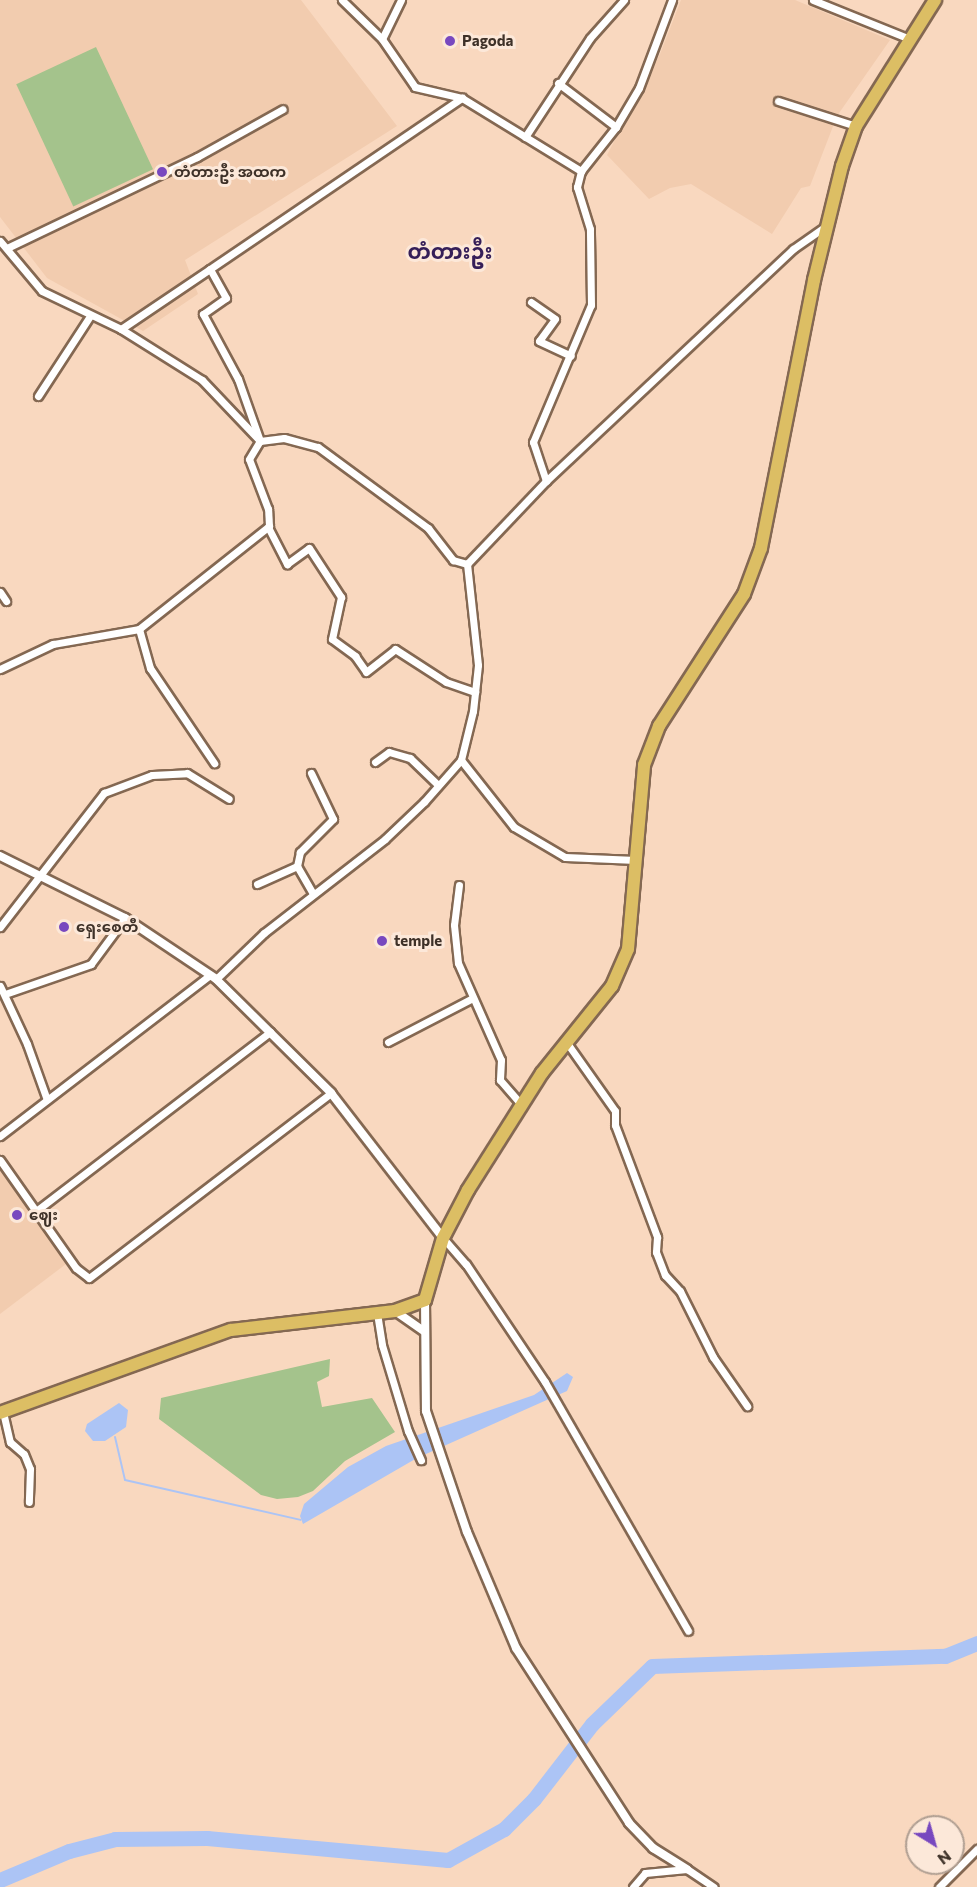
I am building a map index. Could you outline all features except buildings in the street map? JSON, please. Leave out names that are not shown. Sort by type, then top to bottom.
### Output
[{"type":"highway","points":[[1,1412],[231,1330],[395,1311],[425,1300],[443,1238],[468,1190],[522,1105],[567,1042],[612,986],[628,949],[644,765],[659,726],[744,594],[761,548],[828,225],[856,126],[935,0]]},
{"type":"street","points":[[342,0],[382,39],[415,87],[462,98],[581,171]]},
{"type":"street","points":[[382,39],[401,0]]},
{"type":"street","points":[[525,137],[558,83],[590,38],[624,0]]},
{"type":"street","points":[[546,481],[533,442],[591,305],[590,229],[578,187],[581,171],[616,128],[654,56],[672,0]]},
{"type":"street","points":[[813,0],[910,39]]},
{"type":"street","points":[[558,83],[616,128]]},
{"type":"street","points":[[121,329],[462,98]]},
{"type":"street","points":[[778,101],[856,126]]},
{"type":"street","points":[[7,248],[197,157],[283,109]]},
{"type":"street","points":[[0,1136],[213,977],[264,933],[385,838],[461,760],[475,692],[478,665],[467,564],[546,481],[793,249],[828,225]]},
{"type":"street","points":[[0,241],[42,291],[121,329],[202,381],[260,441]]},
{"type":"street","points":[[210,269],[226,298],[202,314],[238,379],[260,441]]},
{"type":"street","points":[[531,302],[555,319],[539,341],[571,356]]},
{"type":"street","points":[[38,396],[90,316]]},
{"type":"street","points":[[260,441],[284,438],[318,447],[428,528],[453,560],[467,564]]},
{"type":"street","points":[[260,441],[249,459],[268,509],[267,527],[287,564],[309,548],[341,597],[332,639],[355,656],[366,672],[395,649],[446,682],[475,692]]},
{"type":"street","points":[[0,669],[53,644],[140,629],[267,527]]},
{"type":"street","points":[[0,592],[6,601]]},
{"type":"street","points":[[140,629],[150,668],[214,763]]},
{"type":"street","points":[[375,762],[389,752],[410,758],[438,785]]},
{"type":"street","points":[[461,760],[514,827],[565,856],[636,860]]},
{"type":"street","points":[[0,927],[104,793],[152,775],[187,773],[230,799]]},
{"type":"street","points":[[311,773],[333,819],[300,852],[297,866],[313,894]]},
{"type":"street","points":[[0,856],[125,918],[213,977],[331,1093],[443,1238],[466,1264],[545,1382],[688,1631]]},
{"type":"street","points":[[257,884],[297,866]]},
{"type":"street","points":[[459,885],[454,925],[458,963],[471,999],[501,1059],[500,1080],[522,1105]]},
{"type":"street","points":[[5,994],[91,964],[125,918]]},
{"type":"street","points":[[0,986],[46,1100]]},
{"type":"street","points":[[388,1042],[471,999]]},
{"type":"street","points":[[36,1211],[270,1032]]},
{"type":"street","points":[[567,1042],[615,1111],[615,1125],[657,1237],[656,1252],[665,1275],[680,1291],[714,1357],[747,1406]]},
{"type":"street","points":[[0,1160],[76,1268],[89,1278],[331,1093]]},
{"type":"street","points":[[425,1300],[424,1331],[430,1423],[467,1532],[516,1648],[629,1823],[653,1848],[714,1887]]},
{"type":"street","points":[[395,1311],[424,1331]]},
{"type":"street","points":[[377,1313],[382,1345],[408,1431],[421,1460]]},
{"type":"street","points":[[1,1412],[10,1442],[24,1454],[30,1469],[29,1502]]},
{"type":"street","points":[[939,1887],[977,1849]]},
{"type":"street","points":[[633,1887],[645,1873],[687,1869]]},
{"type":"shaded area","name":"တံတားဦး အထက","points":[[0,0],[301,0],[397,126],[185,260],[198,294],[143,331],[47,278],[0,217]]},
{"type":"shaded area","points":[[681,0],[795,0],[890,40],[837,116],[810,186],[801,188],[772,234],[691,184],[670,188],[649,199],[607,155],[660,54]]},
{"type":"shaded area","name":"ဈေး","points":[[0,1166],[66,1264],[0,1314]]},
{"type":"green space","points":[[96,47],[153,169],[73,207],[16,84]]},
{"type":"green space","points":[[330,1359],[329,1376],[317,1382],[322,1407],[372,1398],[395,1432],[345,1461],[313,1491],[298,1497],[277,1499],[261,1495],[159,1419],[161,1398]]},
{"type":"water","points":[[567,1373],[573,1377],[567,1391],[417,1458],[303,1524],[300,1516],[304,1504],[348,1467],[386,1446],[534,1395]]},
{"type":"water","points":[[119,1403],[128,1410],[126,1427],[105,1441],[93,1441],[85,1431],[87,1424]]},
{"type":"waterway","points":[[115,1437],[125,1480],[301,1520]]},
{"type":"waterway","points":[[0,1880],[69,1851],[115,1839],[207,1838],[448,1860],[504,1829],[534,1799],[592,1724],[652,1666],[945,1656],[977,1643]]},
{"type":"place","name":"Pagoda","points":[[450,41]]},
{"type":"place","name":"တံတားဦး အထက","points":[[162,172]]},
{"type":"place","name":"ရှေးစေတီ","points":[[64,927]]},
{"type":"place","name":"temple","points":[[382,941]]},
{"type":"place","name":"ဈေး","points":[[17,1215]]},
{"type":"district","name":"တံတားဦး","points":[[450,251]]}]
